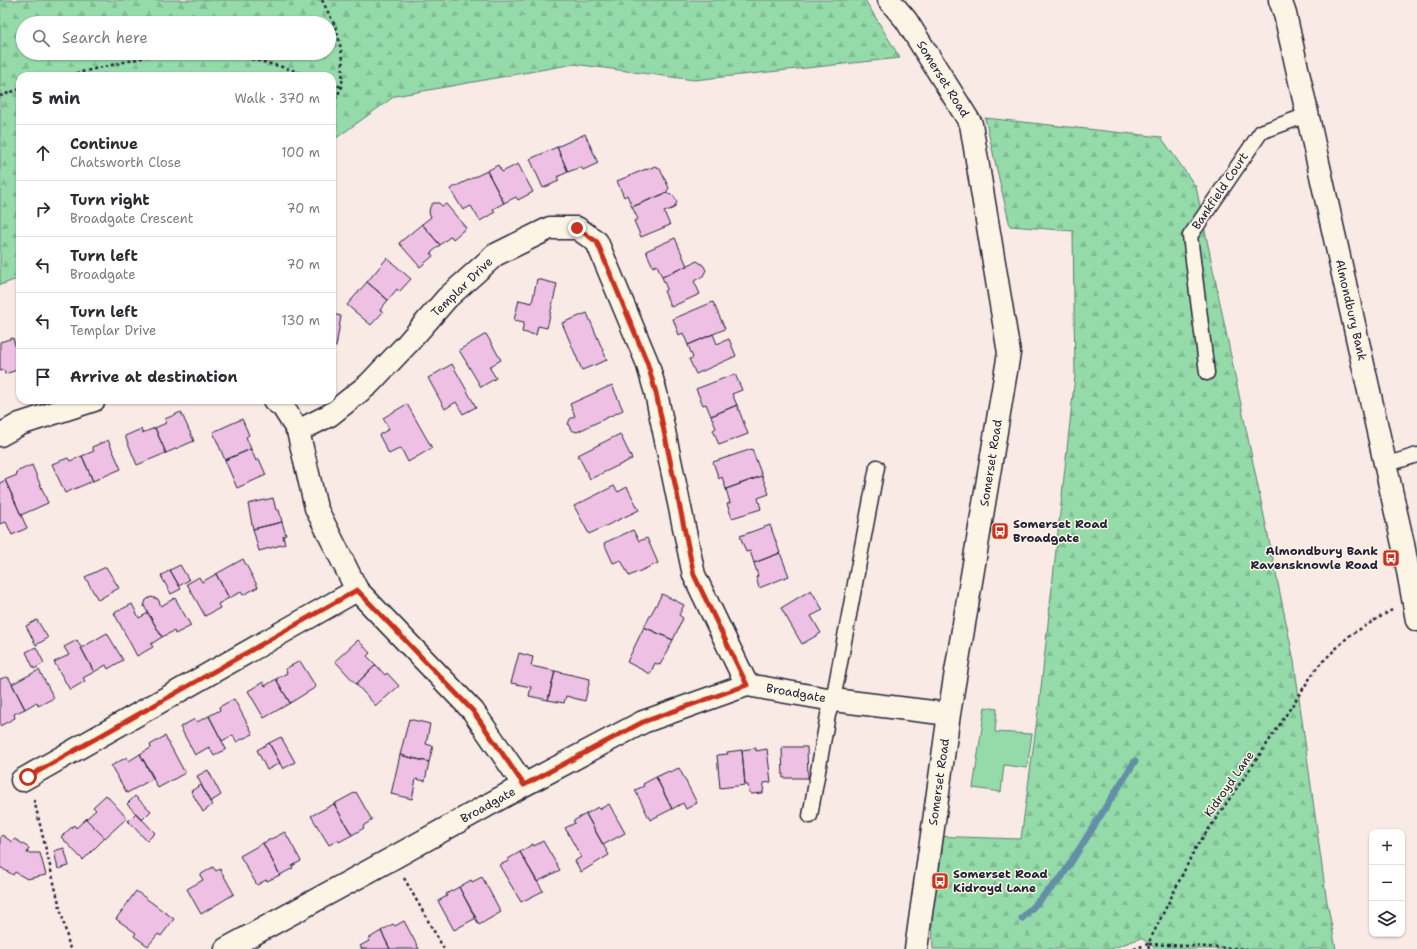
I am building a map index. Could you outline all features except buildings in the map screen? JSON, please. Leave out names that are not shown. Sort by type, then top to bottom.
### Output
[{"type":"street","name":"Somerset Road","points":[[889,0],[906,20],[971,124],[1009,353],[949,714],[916,949]]},
{"type":"street","name":"Almondbury Bank","points":[[1280,0],[1285,14],[1386,465],[1410,541],[1413,598],[1417,620]]},
{"type":"street","name":"Templar Drive","points":[[298,431],[330,415],[369,384],[448,298],[495,255],[550,228],[577,228],[597,242],[647,362],[656,393],[694,575],[747,685]]},
{"type":"street","points":[[0,435],[20,424],[82,404]]},
{"type":"street","points":[[278,404],[283,408],[298,431],[316,508],[357,590],[473,711],[524,785]]},
{"type":"street","points":[[25,778],[357,590]]},
{"type":"street","name":"Broadgate","points":[[226,949],[524,785],[643,722],[747,685],[833,700],[949,714]]},
{"type":"lane","name":"Bankfield Court","points":[[1207,373],[1190,236],[1261,132],[1307,115]]},
{"type":"lane","points":[[1386,465],[1417,455]]},
{"type":"lane","points":[[810,816],[828,714],[833,700],[877,467]]},
{"type":"path","points":[[322,0],[330,16]]},
{"type":"path","points":[[336,28],[343,59],[342,87],[336,98]]},
{"type":"path","points":[[81,72],[133,60]]},
{"type":"path","points":[[255,60],[298,72]]},
{"type":"path","points":[[336,85],[342,87]]},
{"type":"path","points":[[0,96],[16,90]]},
{"type":"path","name":"Kidroyd Lane","points":[[1148,944],[1195,849],[1263,750],[1318,666],[1350,634],[1413,598]]},
{"type":"path","points":[[25,778],[70,949]]},
{"type":"path","points":[[393,858],[444,949]]},
{"type":"path","points":[[1134,949],[1148,944],[1250,949]]},
{"type":"path","points":[[1148,944],[1149,949]]},
{"type":"green space","points":[[0,0],[865,0],[900,58],[694,80],[574,64],[395,96],[336,138],[336,72],[16,72],[16,279],[0,285]]},
{"type":"green space","points":[[985,118],[1161,137],[1196,187],[1294,661],[1326,896],[1336,949],[1156,949],[1141,938],[1111,949],[933,949],[929,836],[1021,839],[1040,697],[1075,376],[1073,231],[1010,226]]},
{"type":"green space","points":[[985,707],[997,709],[995,732],[1032,734],[1027,768],[1004,765],[1001,792],[973,788]]},
{"type":"waterway","points":[[1022,918],[1061,878],[1135,761]]},
{"type":"place","name":"Somerset Road Broadgate","points":[[1000,531]]},
{"type":"place","name":"Almondbury Bank Ravensknowle Road","points":[[1391,558]]},
{"type":"place","name":"Somerset Road Kidroyd Lane","points":[[940,881]]},
{"type":"route","points":[[28,777],[357,590],[473,711],[524,785],[643,722],[747,685],[694,575],[656,393],[647,362],[597,242],[577,228]]}]
